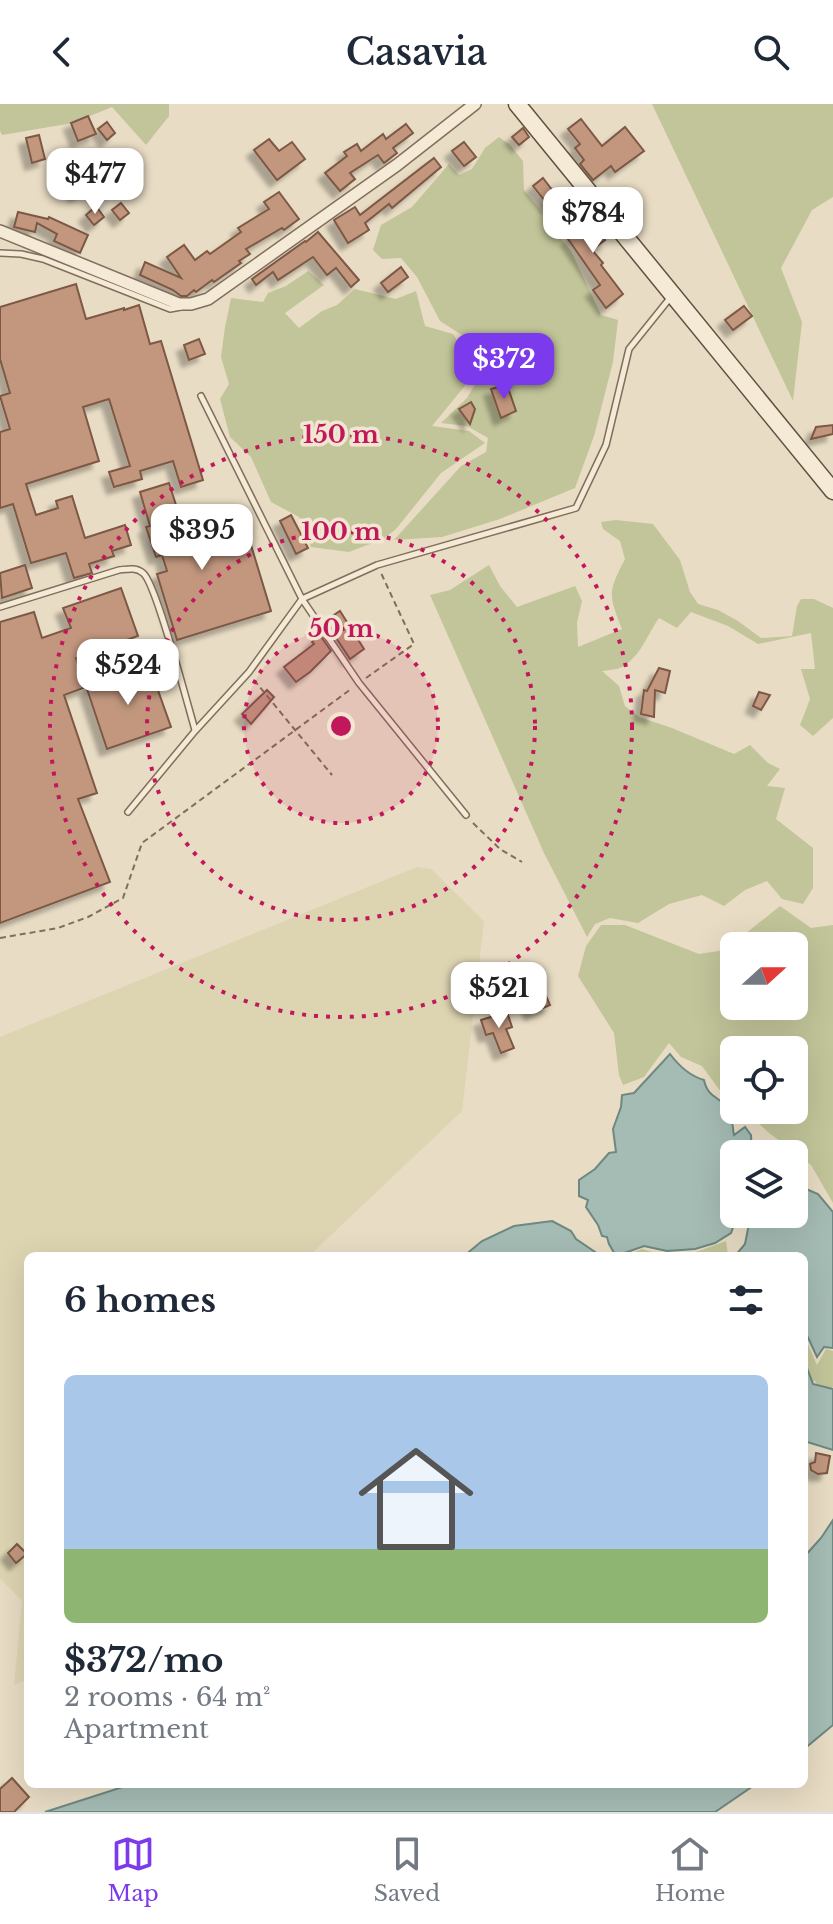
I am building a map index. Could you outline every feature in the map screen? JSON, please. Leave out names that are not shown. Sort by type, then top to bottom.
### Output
[{"type":"street","points":[[0,231],[179,304],[199,302],[208,299],[397,165],[475,104]]},
{"type":"street","points":[[517,104],[833,491]]},
{"type":"lane","points":[[0,253],[43,259],[170,309],[178,309],[185,304]]},
{"type":"lane","points":[[128,812],[249,672],[302,599],[377,565],[576,508],[606,445],[629,349],[673,295]]},
{"type":"lane","points":[[201,396],[302,599],[359,683],[466,815]]},
{"type":"lane","points":[[0,607],[119,570],[142,572],[149,580],[163,622],[195,731]]},
{"type":"path","points":[[0,938],[58,928],[88,917],[123,898],[142,843],[414,644],[377,565]]},
{"type":"path","points":[[249,672],[332,775]]},
{"type":"path","points":[[466,815],[500,849],[522,862]]},
{"type":"shaded area","points":[[417,867],[431,869],[484,921],[462,1111],[313,1252],[24,1252],[24,1681],[14,1685],[22,1601],[0,1578],[0,1037]]},
{"type":"green space","points":[[0,104],[169,104],[169,116],[146,145],[112,107],[73,123],[2,135]]},
{"type":"green space","points":[[652,104],[833,104],[833,197],[812,210],[781,268],[802,322],[793,401]]},
{"type":"green space","points":[[499,137],[523,161],[524,190],[547,218],[565,204],[568,220],[553,229],[571,251],[601,315],[618,320],[613,362],[594,436],[575,488],[500,519],[442,537],[394,540],[461,466],[486,452],[488,438],[467,426],[441,423],[467,398],[485,368],[473,342],[440,321],[417,277],[401,258],[382,259],[373,250],[381,225],[412,207],[449,164],[459,175],[472,169],[485,148]]},
{"type":"green space","points":[[308,271],[324,285],[285,313],[299,328],[322,311],[337,305],[355,289],[396,299],[416,291],[425,326],[453,334],[477,371],[432,426],[469,431],[485,443],[441,473],[396,529],[383,539],[349,552],[311,547],[299,517],[271,502],[251,457],[230,437],[220,399],[229,384],[221,357],[231,298],[263,302],[268,293],[286,286]]},
{"type":"green space","points":[[616,520],[653,524],[680,560],[690,592],[698,604],[718,610],[761,638],[792,636],[801,599],[814,599],[833,608],[833,718],[813,736],[800,725],[810,699],[801,669],[815,669],[811,633],[758,644],[728,626],[691,612],[677,628],[659,618],[629,662],[620,668],[602,671],[619,686],[625,706],[639,717],[734,754],[750,745],[768,763],[780,769],[767,786],[785,788],[776,819],[813,848],[813,888],[803,904],[782,899],[767,881],[745,890],[724,906],[702,895],[669,904],[638,923],[610,918],[595,924],[587,937],[544,853],[430,595],[450,590],[489,565],[500,586],[517,607],[575,586],[582,601],[577,623],[578,647],[622,629],[612,593],[625,559],[620,541],[603,529],[601,522]]},
{"type":"green space","points":[[780,906],[811,928],[833,925],[833,1203],[808,1163],[808,1140],[778,1140],[759,1124],[808,1124],[808,1036],[720,1036],[720,1091],[702,1066],[681,1057],[669,1043],[644,1077],[623,1085],[614,1033],[578,976],[586,946],[601,925],[625,925],[699,954],[720,951],[720,1020],[808,1020],[808,932],[748,932]]},
{"type":"green space","points":[[726,1241],[727,1252],[696,1252]]},
{"type":"green space","points":[[808,1344],[817,1365],[826,1349],[833,1351],[833,1387],[821,1393],[815,1381],[808,1383]]},
{"type":"water","points":[[670,1054],[685,1070],[704,1080],[708,1091],[720,1101],[720,1124],[732,1124],[734,1135],[745,1127],[751,1140],[720,1140],[720,1228],[733,1228],[731,1233],[715,1243],[695,1249],[667,1251],[644,1246],[627,1252],[614,1252],[586,1207],[588,1200],[579,1196],[579,1180],[595,1169],[609,1153],[616,1152],[613,1129],[622,1095],[634,1093]]},
{"type":"water","points":[[808,1190],[818,1194],[833,1212],[833,1348],[824,1347],[817,1357],[808,1338],[808,1252],[738,1252],[745,1244],[748,1228],[808,1228]]},
{"type":"water","points":[[552,1221],[571,1231],[576,1239],[595,1252],[469,1252],[482,1241],[514,1226]]},
{"type":"water","points":[[808,1371],[813,1384],[833,1389],[833,1450],[808,1442]]},
{"type":"water","points":[[833,1520],[833,1725],[808,1746],[808,1553]]},
{"type":"water","points":[[120,1788],[750,1788],[715,1812],[45,1812]]},
{"type":"building","points":[[88,116],[96,134],[78,141],[71,123]]},
{"type":"building","points":[[581,119],[602,146],[625,127],[644,151],[615,172],[611,166],[593,180],[580,164],[584,160],[575,148],[580,144],[568,129]]},
{"type":"building","points":[[107,122],[115,133],[107,140],[98,129]]},
{"type":"building","points":[[406,124],[413,133],[393,148],[397,153],[384,163],[378,155],[350,173],[355,179],[340,191],[325,173],[347,156],[344,152],[357,144],[361,151],[383,134],[386,139]]},
{"type":"building","points":[[523,128],[529,137],[519,145],[512,137]]},
{"type":"building","points":[[39,135],[45,159],[32,163],[26,138]]},
{"type":"building","points":[[269,139],[279,151],[292,142],[305,159],[277,180],[254,150]]},
{"type":"building","points":[[464,142],[476,157],[464,166],[452,151]]},
{"type":"building","points":[[434,158],[441,167],[392,208],[389,204],[365,223],[369,230],[348,243],[334,220],[355,207],[360,215]]},
{"type":"building","points":[[85,177],[89,189],[76,195],[71,183]]},
{"type":"building","points":[[543,178],[559,199],[549,206],[533,186]]},
{"type":"building","points":[[279,192],[299,219],[246,249],[250,254],[214,282],[212,280],[196,292],[194,290],[187,296],[181,296],[140,275],[145,262],[181,278],[167,257],[184,245],[195,260],[207,251],[210,254],[241,232],[238,228],[269,209],[264,202]]},
{"type":"building","points":[[577,198],[605,240],[592,250],[623,294],[606,308],[593,290],[600,285],[568,239],[582,228],[578,222],[581,220],[569,204]]},
{"type":"building","points":[[121,203],[129,213],[120,220],[112,210]]},
{"type":"building","points":[[96,206],[104,217],[94,225],[86,215]]},
{"type":"building","points":[[18,212],[49,217],[88,235],[80,253],[54,241],[57,234],[37,223],[35,232],[14,227]]},
{"type":"building","points":[[318,232],[359,280],[351,287],[336,268],[327,275],[313,257],[278,280],[273,272],[256,285],[252,279]]},
{"type":"building","points":[[401,267],[408,277],[388,292],[381,283]]},
{"type":"building","points":[[76,284],[86,319],[139,305],[150,344],[161,341],[203,480],[181,487],[173,461],[140,471],[142,479],[114,487],[109,472],[130,466],[109,399],[83,407],[99,461],[26,484],[36,515],[58,508],[56,501],[72,496],[85,538],[125,525],[131,545],[112,551],[114,556],[89,564],[92,573],[74,578],[66,553],[31,563],[13,504],[0,508],[0,432],[10,429],[0,396],[10,393],[0,359],[0,307]]},
{"type":"building","points":[[744,306],[752,316],[733,330],[725,320]]},
{"type":"building","points":[[199,339],[205,354],[189,360],[184,345]]},
{"type":"building","points":[[507,385],[516,411],[501,418],[491,389]]},
{"type":"building","points":[[471,402],[475,409],[470,424],[459,409]]},
{"type":"building","points":[[833,425],[833,434],[811,439],[816,427]]},
{"type":"building","points":[[169,483],[183,527],[189,526],[196,547],[247,532],[271,611],[177,640],[157,574],[167,571],[162,555],[156,557],[146,527],[150,526],[140,492]]},
{"type":"building","points":[[291,515],[308,548],[296,554],[280,521]]},
{"type":"building","points":[[25,565],[32,588],[2,598],[0,573]]},
{"type":"building","points":[[121,588],[138,636],[76,658],[86,687],[64,695],[97,793],[78,799],[110,882],[0,923],[0,622],[34,612],[42,638],[71,628],[63,608]]},
{"type":"building","points":[[340,611],[364,649],[350,659],[325,621]]},
{"type":"building","points":[[320,635],[331,651],[296,682],[284,667],[314,644],[312,642]]},
{"type":"building","points":[[149,665],[171,727],[107,749],[86,686]]},
{"type":"building","points":[[659,668],[670,671],[665,693],[655,690],[654,717],[641,714],[644,690],[647,691]]},
{"type":"building","points":[[267,690],[274,697],[251,724],[242,714]]},
{"type":"building","points":[[759,692],[770,695],[761,710],[753,706]]},
{"type":"building","points":[[537,973],[550,1005],[532,1013],[524,994],[519,995],[514,980]]},
{"type":"building","points":[[507,1012],[512,1027],[506,1029],[514,1048],[501,1053],[493,1033],[486,1035],[481,1020]]},
{"type":"building","points":[[816,1453],[830,1456],[827,1473],[818,1474],[811,1470],[810,1464],[815,1462]]},
{"type":"building","points":[[17,1544],[24,1551],[24,1556],[16,1563],[8,1553]]},
{"type":"building","points":[[12,1778],[29,1797],[14,1812],[0,1812],[0,1789]]}]
